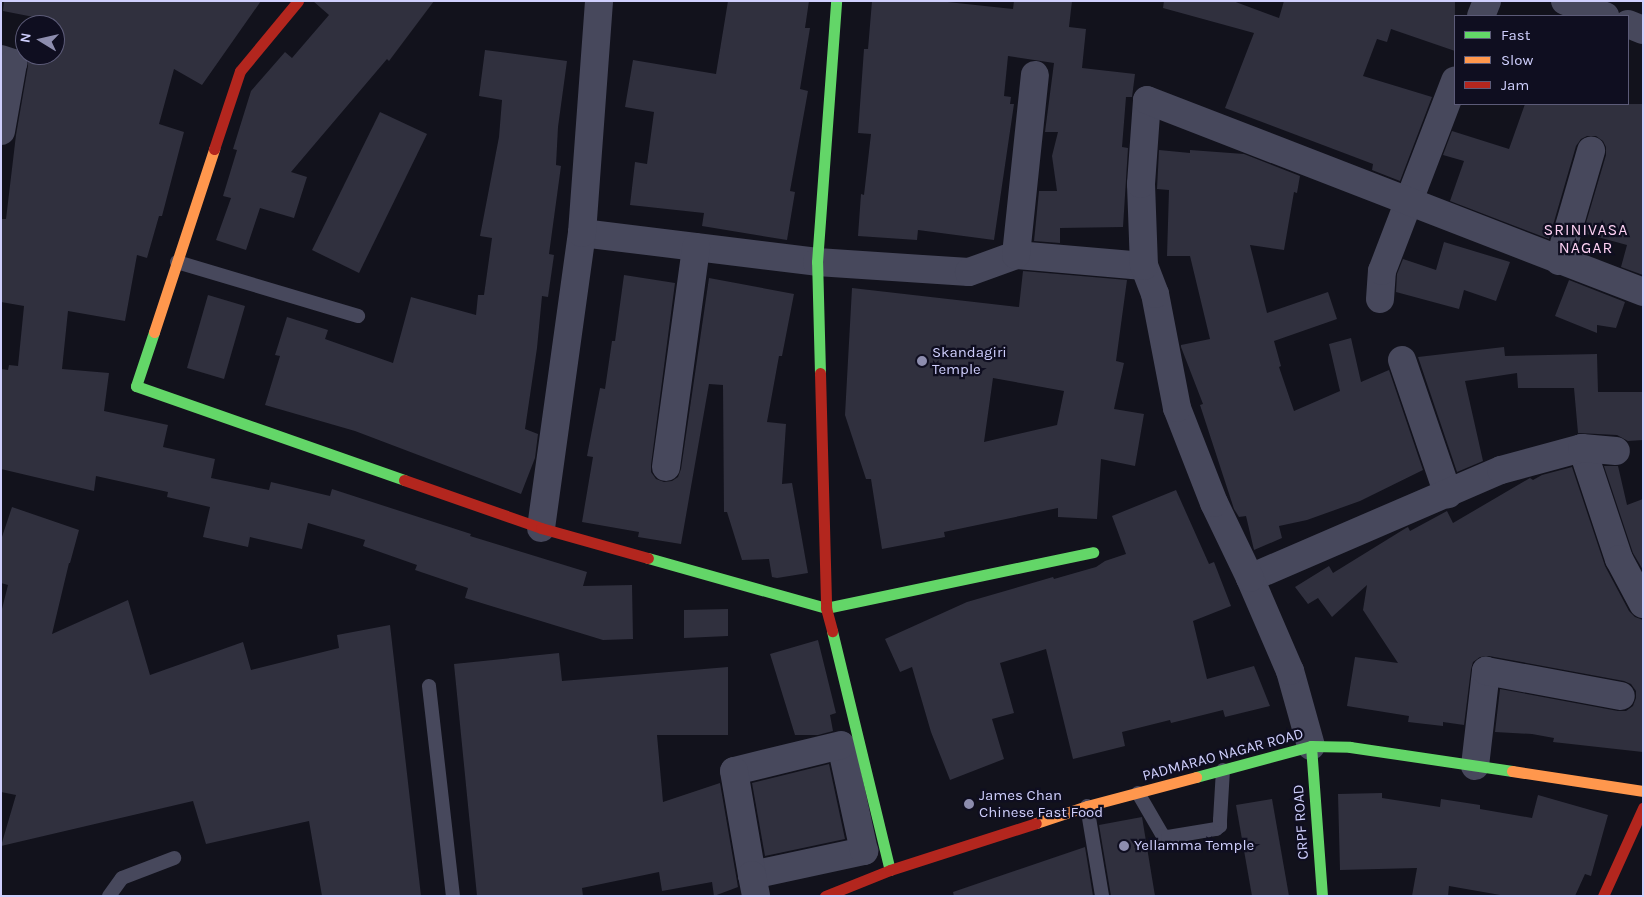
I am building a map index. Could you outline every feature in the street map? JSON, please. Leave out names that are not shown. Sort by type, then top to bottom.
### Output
[{"type":"street","points":[[298,1],[240,71],[136,386],[541,528],[826,608],[1094,552]]},
{"type":"street","points":[[541,528],[582,233],[599,1]]},
{"type":"street","points":[[836,1],[816,262],[826,608],[890,870]]},
{"type":"street","points":[[1481,15],[1487,1]]},
{"type":"street","points":[[1574,3],[1604,15]]},
{"type":"street","points":[[1629,24],[1643,30]]},
{"type":"street","points":[[1,59],[13,63],[1,131]]},
{"type":"street","points":[[1016,255],[1035,75]]},
{"type":"street","points":[[1380,299],[1382,271],[1407,200],[1454,83]]},
{"type":"street","points":[[1311,746],[1290,671],[1250,578],[1214,503],[1177,408],[1156,294],[1144,266],[1141,184],[1147,100],[1643,292]]},
{"type":"street","points":[[1559,261],[1591,151]]},
{"type":"street","points":[[582,233],[816,262],[969,272],[1016,255],[1144,266]]},
{"type":"street","points":[[666,467],[696,247]]},
{"type":"street","points":[[1402,360],[1448,494]]},
{"type":"street","points":[[1250,578],[1501,470],[1582,448],[1616,451]]},
{"type":"street","points":[[1582,448],[1631,557],[1643,604]]},
{"type":"street","points":[[1475,766],[1486,671],[1621,696]]},
{"type":"street","points":[[841,745],[864,852],[754,886],[734,771],[841,745]]},
{"type":"street","name":"PADMARAO NAGAR ROAD","points":[[825,896],[890,870],[1088,806],[1311,746],[1350,747],[1643,791]]},
{"type":"street","name":"CRPF ROAD","points":[[1311,746],[1322,896]]},
{"type":"street","points":[[1603,896],[1643,808]]},
{"type":"lane","points":[[177,262],[358,316]]},
{"type":"lane","points":[[429,686],[453,896]]},
{"type":"lane","points":[[1138,793],[1163,836],[1168,837],[1216,829],[1220,826],[1223,770]]},
{"type":"lane","points":[[1088,806],[1102,896]]},
{"type":"lane","points":[[109,896],[122,878],[174,858]]},
{"type":"building","points":[[4,1],[261,1],[202,85],[174,69],[159,124],[184,132],[162,216],[159,216],[147,258],[137,255],[125,321],[68,311],[62,369],[109,373],[104,411],[168,425],[163,447],[215,459],[211,478],[269,490],[271,482],[330,496],[332,489],[471,534],[470,536],[587,572],[583,586],[632,585],[633,639],[603,640],[465,598],[468,588],[415,570],[417,565],[363,546],[365,540],[308,523],[302,549],[250,537],[248,547],[203,537],[210,507],[167,497],[168,492],[96,476],[94,491],[1,469],[1,369],[8,370],[9,365],[18,366],[24,306],[1,302],[1,219],[6,219],[16,135],[28,65],[65,65],[65,15],[24,15],[3,11]]},
{"type":"building","points":[[313,1],[434,1],[389,61],[387,59],[291,172],[307,177],[294,218],[260,208],[246,250],[216,240],[231,198],[223,196],[237,150],[233,149],[251,91],[285,52],[292,58],[329,15]]},
{"type":"building","points":[[728,1],[809,1],[805,28],[810,28],[800,89],[808,91],[790,191],[795,192],[787,240],[702,226],[704,213],[630,205],[635,162],[647,164],[654,112],[625,107],[633,60],[716,74]]},
{"type":"building","points":[[872,1],[938,1],[1013,9],[1014,1],[1072,1],[1069,27],[1086,29],[1082,68],[1135,74],[1132,97],[1126,97],[1122,147],[1128,148],[1123,227],[1060,228],[1060,243],[1034,241],[1039,191],[1057,191],[1052,156],[1058,132],[1045,132],[1054,63],[1008,56],[1004,96],[1011,97],[1010,104],[1014,104],[994,240],[918,230],[917,240],[858,236],[861,194],[864,195],[871,134],[858,133],[864,49],[868,49]]},
{"type":"building","points":[[1164,1],[1233,1],[1279,18],[1284,1],[1455,1],[1454,51],[1391,29],[1387,42],[1377,39],[1363,76],[1432,97],[1400,181],[1372,170],[1373,164],[1225,108],[1254,33],[1163,8]]},
{"type":"building","points":[[485,50],[567,61],[558,127],[556,165],[561,166],[549,254],[554,255],[548,297],[542,296],[537,348],[525,429],[538,434],[535,458],[521,494],[355,431],[265,405],[280,356],[275,355],[287,317],[328,330],[325,339],[393,363],[411,297],[476,315],[478,295],[484,295],[492,238],[480,236],[499,137],[502,100],[479,96]]},
{"type":"building","points":[[1643,104],[1643,275],[1621,267],[1627,245],[1583,233],[1606,155],[1606,147],[1603,141],[1596,136],[1587,136],[1581,139],[1576,146],[1549,239],[1450,201],[1464,161],[1443,155],[1452,131],[1509,149],[1525,105]]},
{"type":"building","points":[[380,112],[427,134],[359,273],[312,250]]},
{"type":"building","points":[[1159,150],[1190,153],[1190,150],[1244,154],[1300,176],[1297,193],[1294,192],[1284,250],[1250,245],[1267,313],[1328,292],[1337,319],[1274,341],[1281,366],[1279,367],[1294,411],[1340,391],[1329,344],[1351,338],[1361,382],[1389,370],[1423,470],[1360,501],[1307,520],[1279,526],[1282,538],[1254,550],[1246,516],[1239,517],[1234,509],[1200,405],[1203,404],[1181,347],[1181,345],[1210,339],[1190,256],[1167,256],[1169,190],[1157,189]]},
{"type":"building","points":[[1444,242],[1510,262],[1496,301],[1464,290],[1459,309],[1396,292],[1397,274],[1403,259],[1436,270]]},
{"type":"building","points":[[1023,271],[1127,280],[1116,361],[1124,363],[1114,409],[1144,414],[1135,466],[1101,459],[1097,519],[1058,517],[1058,508],[944,532],[945,537],[882,549],[871,479],[866,479],[845,415],[852,288],[1019,307]],"holes":[[[993,378],[1064,391],[1057,425],[984,442]]]},
{"type":"building","points":[[624,275],[675,283],[651,465],[651,472],[656,479],[664,482],[672,481],[678,477],[681,469],[709,278],[794,294],[782,356],[779,356],[767,422],[786,424],[782,484],[792,483],[808,573],[777,578],[772,577],[769,559],[742,560],[727,512],[724,512],[723,385],[709,384],[681,544],[638,537],[639,532],[582,522],[593,457],[587,456],[600,388],[605,389],[612,341],[615,341]]},
{"type":"building","points":[[1569,280],[1625,302],[1616,328],[1597,325],[1597,333],[1555,316]]},
{"type":"building","points":[[208,295],[245,306],[224,379],[187,368]]},
{"type":"building","points":[[1504,347],[1505,356],[1597,354],[1598,392],[1643,392],[1643,440],[1628,441],[1617,435],[1578,433],[1574,388],[1518,388],[1517,373],[1465,381],[1483,461],[1457,472],[1418,357]]},
{"type":"building","points":[[1604,466],[1618,466],[1627,505],[1643,499],[1643,570],[1633,553]]},
{"type":"building","points":[[1572,467],[1605,566],[1629,611],[1635,617],[1643,620],[1643,752],[1553,742],[1554,738],[1532,734],[1495,732],[1500,689],[1618,711],[1626,711],[1633,706],[1636,691],[1631,684],[1624,681],[1489,656],[1480,657],[1473,662],[1464,725],[1443,722],[1443,726],[1408,722],[1409,716],[1347,706],[1355,657],[1398,663],[1363,610],[1367,585],[1332,617],[1318,598],[1308,604],[1295,587],[1329,566],[1333,573],[1408,527],[1410,531],[1447,511],[1453,523],[1530,478],[1533,480],[1542,475]]},
{"type":"building","points":[[1176,490],[1209,564],[1214,562],[1231,606],[1193,621],[1207,679],[1254,666],[1270,706],[1225,717],[1223,710],[1171,723],[1170,720],[1122,732],[1125,746],[1073,759],[1046,649],[1000,663],[1014,713],[992,719],[1004,759],[950,780],[931,732],[912,667],[900,672],[885,639],[967,602],[1053,577],[1054,579],[1096,567],[1105,561],[1126,554],[1112,516]]},
{"type":"building","points":[[12,507],[79,530],[52,634],[128,600],[150,675],[243,642],[251,670],[339,648],[337,635],[390,625],[421,896],[322,896],[309,821],[206,844],[193,801],[1,846],[16,795],[1,792],[1,613],[8,585],[1,583],[1,540]]},
{"type":"building","points":[[728,609],[728,636],[684,638],[684,610]]},
{"type":"building","points":[[818,640],[836,713],[830,715],[833,731],[818,735],[795,735],[770,654]]},
{"type":"building","points":[[559,653],[562,681],[728,667],[728,735],[657,735],[663,802],[720,783],[738,887],[714,896],[712,882],[662,891],[659,872],[582,888],[583,896],[477,896],[454,664]]},
{"type":"building","points":[[829,764],[845,839],[765,856],[752,783]]},
{"type":"building","points":[[1382,793],[1382,798],[1440,807],[1441,799],[1480,805],[1480,809],[1532,818],[1538,795],[1608,815],[1591,876],[1585,874],[1575,896],[1506,896],[1449,886],[1448,896],[1412,896],[1417,868],[1340,870],[1338,794]]},
{"type":"building","points":[[1272,799],[1289,896],[1252,896],[1236,805]]},
{"type":"building","points":[[1142,817],[1155,896],[1111,896],[1099,825]]},
{"type":"building","points":[[1085,847],[1093,896],[954,896],[953,892]]},
{"type":"traffic: fast","points":[[820,373],[817,262],[836,1]]},
{"type":"traffic: fast","points":[[154,332],[136,386],[404,480]]},
{"type":"traffic: fast","points":[[648,558],[826,608],[1093,552]]},
{"type":"traffic: fast","points":[[832,631],[890,870]]},
{"type":"traffic: fast","points":[[1311,746],[1322,896]]},
{"type":"traffic: fast","points":[[1196,777],[1311,746],[1350,747],[1512,771]]},
{"type":"traffic: slow","points":[[154,332],[214,149]]},
{"type":"traffic: slow","points":[[1512,771],[1643,791]]},
{"type":"traffic: slow","points":[[1036,823],[1087,806],[1196,777]]},
{"type":"traffic: jam","points":[[214,149],[240,71],[298,1]]},
{"type":"traffic: jam","points":[[820,373],[826,608],[832,631]]},
{"type":"traffic: jam","points":[[404,480],[541,528],[648,558]]},
{"type":"traffic: jam","points":[[1603,896],[1643,808]]},
{"type":"traffic: jam","points":[[825,896],[890,870],[1036,823]]},
{"type":"place","name":"Skandagiri Temple","points":[[922,361]]},
{"type":"place","name":"James Chan Chinese Fast Food","points":[[969,804]]},
{"type":"place","name":"Yellamma Temple","points":[[1124,846]]},
{"type":"district","name":"SRINIVASA NAGAR","points":[[1586,239]]}]
